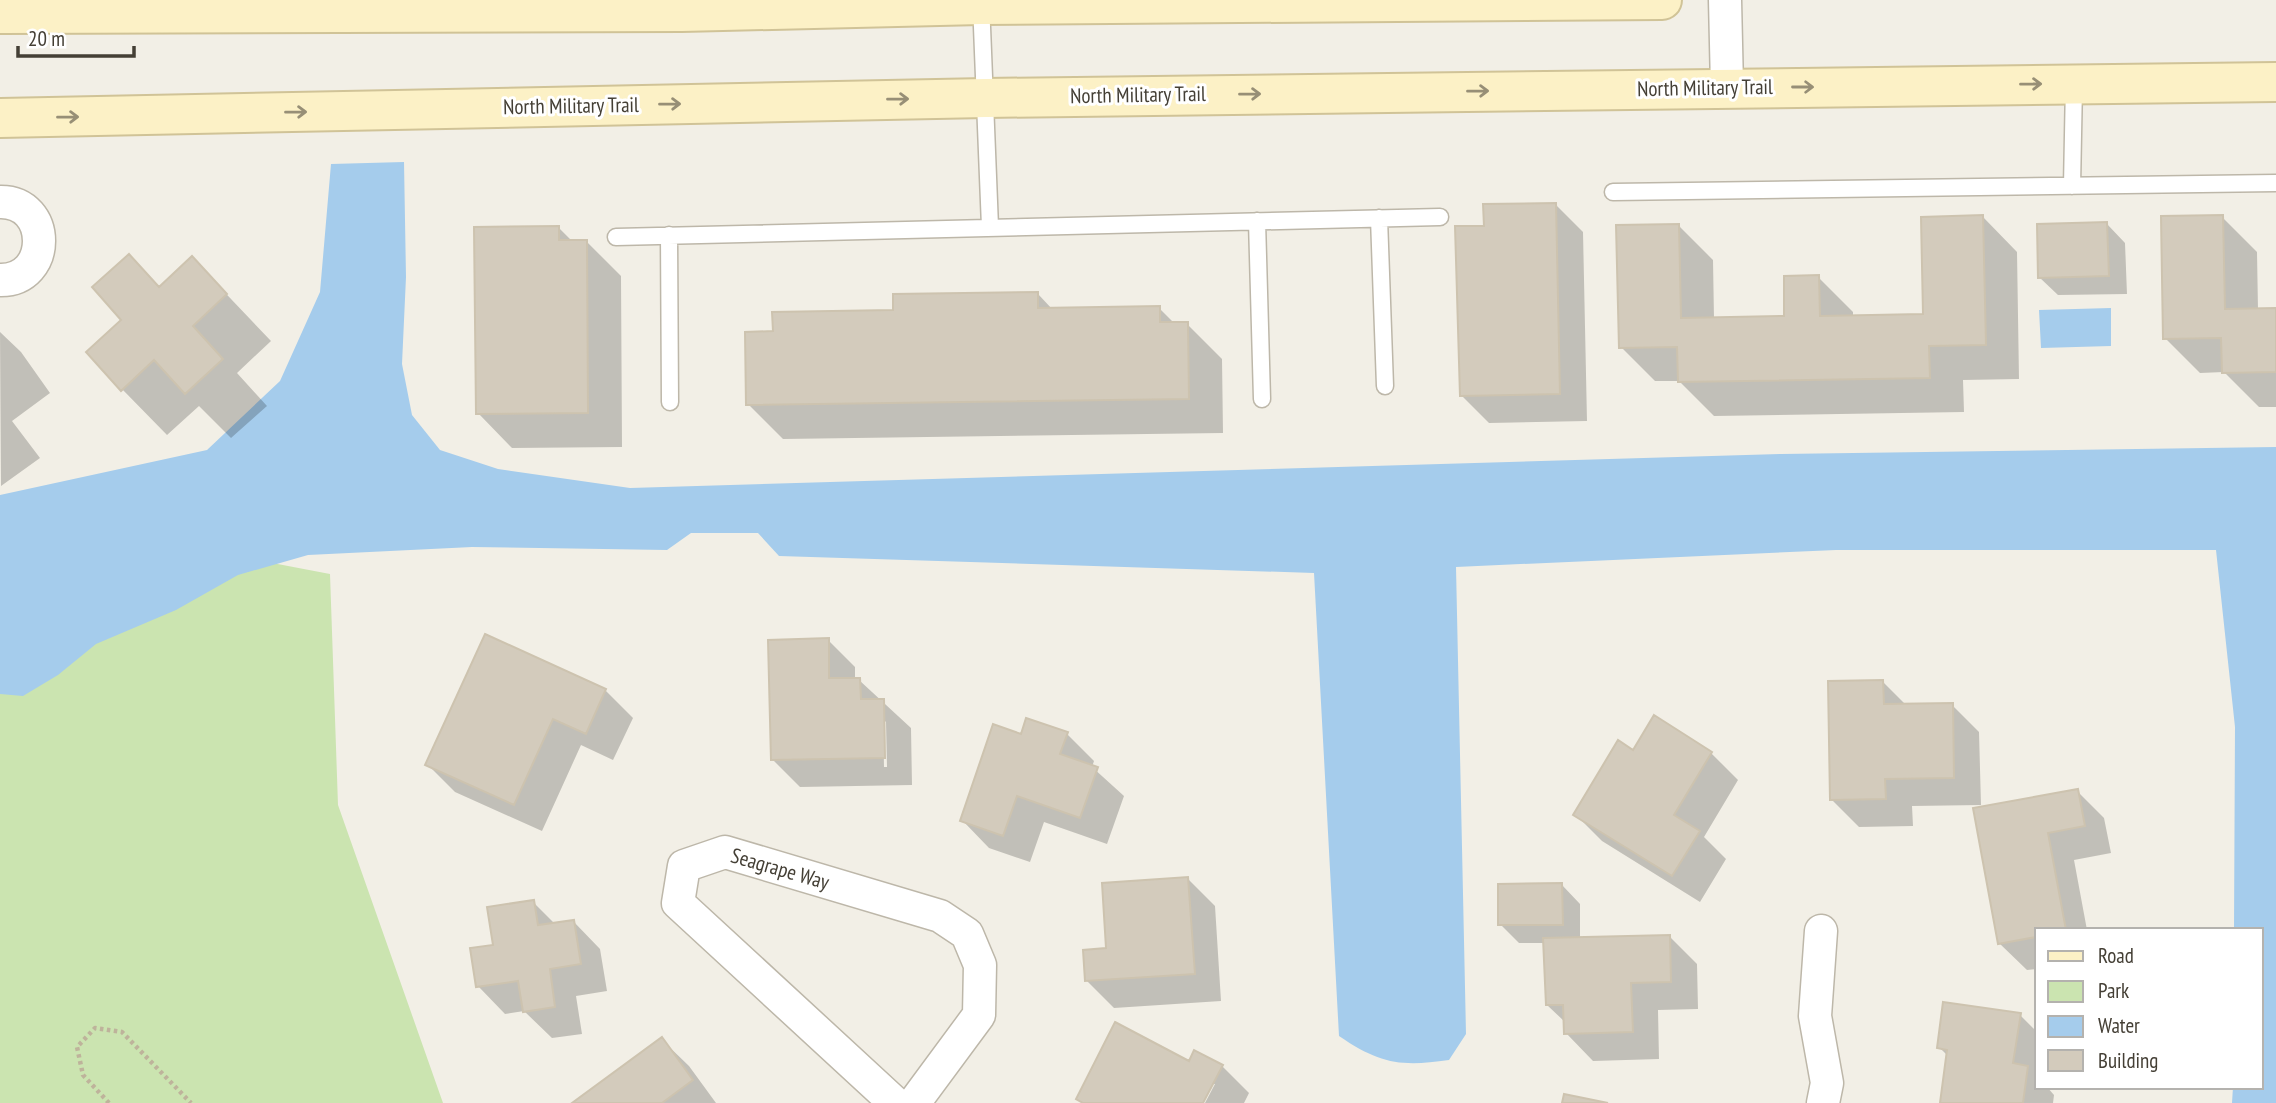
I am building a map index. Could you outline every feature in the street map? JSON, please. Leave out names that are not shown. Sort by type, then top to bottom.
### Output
[{"type":"main road","points":[[0,14],[188,6],[1662,0]]},
{"type":"main road","name":"North Military Trail","points":[[0,118],[986,97],[2276,82]]},
{"type":"street","points":[[1725,0],[1727,87]]},
{"type":"street","points":[[0,202],[10,202],[33,217],[40,231],[40,244],[36,261],[26,271],[0,280]]},
{"type":"street","name":"Seagrape Way","points":[[895,1103],[677,903],[684,866],[724,852],[940,916],[967,934],[981,965],[979,1015],[914,1103]]},
{"type":"street","points":[[1821,931],[1815,1016],[1827,1083],[1823,1103]]},
{"type":"lane","points":[[981,2],[990,227]]},
{"type":"lane","points":[[2072,186],[2074,84]]},
{"type":"lane","points":[[1613,192],[2276,183]]},
{"type":"lane","points":[[617,237],[1440,217]]},
{"type":"lane","points":[[1379,218],[1385,386]]},
{"type":"lane","points":[[1257,221],[1262,399]]},
{"type":"lane","points":[[669,235],[670,402]]},
{"type":"path","points":[[109,1103],[83,1075],[77,1047],[95,1028],[122,1032],[191,1103]]},
{"type":"green space","points":[[0,511],[330,574],[338,805],[443,1103],[0,1103]]},
{"type":"water","points":[[404,162],[406,277],[402,364],[412,415],[440,450],[498,469],[630,488],[1781,454],[2276,447],[2276,1103],[2232,1103],[2233,1089],[2262,1089],[2262,928],[2234,928],[2235,727],[2216,550],[1836,550],[1456,567],[1466,1034],[1449,1060],[1417,1063],[1379,1058],[1339,1036],[1314,573],[779,556],[758,533],[691,533],[667,550],[472,547],[308,555],[238,575],[176,610],[96,644],[58,675],[23,696],[0,694],[0,495],[207,450],[280,381],[320,292],[331,164]]},
{"type":"water","points":[[2111,308],[2111,346],[2041,348],[2039,310]]},
{"type":"building","points":[[1556,203],[1560,394],[1460,396],[1455,226],[1484,226],[1483,204]]},
{"type":"building","points":[[1983,215],[1986,345],[1929,346],[1930,378],[1678,382],[1677,347],[1619,348],[1616,225],[1679,224],[1681,318],[1784,316],[1784,276],[1819,275],[1820,316],[1923,314],[1921,217]]},
{"type":"building","points":[[2223,215],[2225,309],[2276,308],[2276,372],[2222,373],[2221,338],[2163,339],[2161,216]]},
{"type":"building","points":[[2107,222],[2109,276],[2038,278],[2037,224]]},
{"type":"building","points":[[559,226],[559,240],[587,240],[588,413],[476,414],[474,227]]},
{"type":"building","points":[[129,254],[159,287],[192,256],[227,294],[193,326],[223,359],[185,394],[154,360],[121,391],[86,352],[121,320],[92,287]]},
{"type":"building","points":[[1038,292],[1038,308],[1160,306],[1160,322],[1188,322],[1189,399],[746,405],[745,332],[773,331],[772,312],[893,310],[893,294]]},
{"type":"building","points":[[485,634],[606,689],[586,734],[553,719],[514,805],[425,765]]},
{"type":"building","points":[[829,638],[829,678],[860,678],[861,699],[884,699],[885,758],[771,760],[768,640]]},
{"type":"building","points":[[1883,680],[1884,704],[1953,703],[1954,778],[1885,779],[1886,799],[1830,800],[1828,681]]},
{"type":"building","points":[[1654,715],[1712,752],[1674,815],[1700,831],[1672,876],[1573,815],[1618,740],[1633,750]]},
{"type":"building","points":[[1026,718],[1068,732],[1060,754],[1098,767],[1080,818],[1017,796],[1003,836],[960,821],[993,724],[1021,734]]},
{"type":"building","points":[[2078,789],[2085,826],[2048,833],[2066,928],[2035,928],[2035,937],[1998,944],[1973,808]]},
{"type":"building","points":[[1188,877],[1195,974],[1085,981],[1083,950],[1106,948],[1102,883]]},
{"type":"building","points":[[1562,883],[1563,925],[1498,925],[1498,884]]},
{"type":"building","points":[[534,900],[538,925],[574,920],[581,964],[550,969],[555,1007],[523,1012],[518,981],[476,987],[470,948],[493,945],[487,907]]},
{"type":"building","points":[[1670,935],[1671,982],[1631,983],[1633,1032],[1564,1034],[1563,1005],[1546,1005],[1543,938]]},
{"type":"building","points":[[1943,1002],[2021,1013],[2013,1063],[2028,1066],[2023,1103],[1940,1103],[1947,1050],[1937,1048]]},
{"type":"building","points":[[1115,1022],[1189,1061],[1194,1050],[1223,1065],[1203,1103],[1083,1103],[1076,1099]]},
{"type":"building","points":[[662,1037],[693,1080],[662,1103],[572,1103]]},
{"type":"building","points":[[1564,1094],[1608,1103],[1562,1103]]}]
